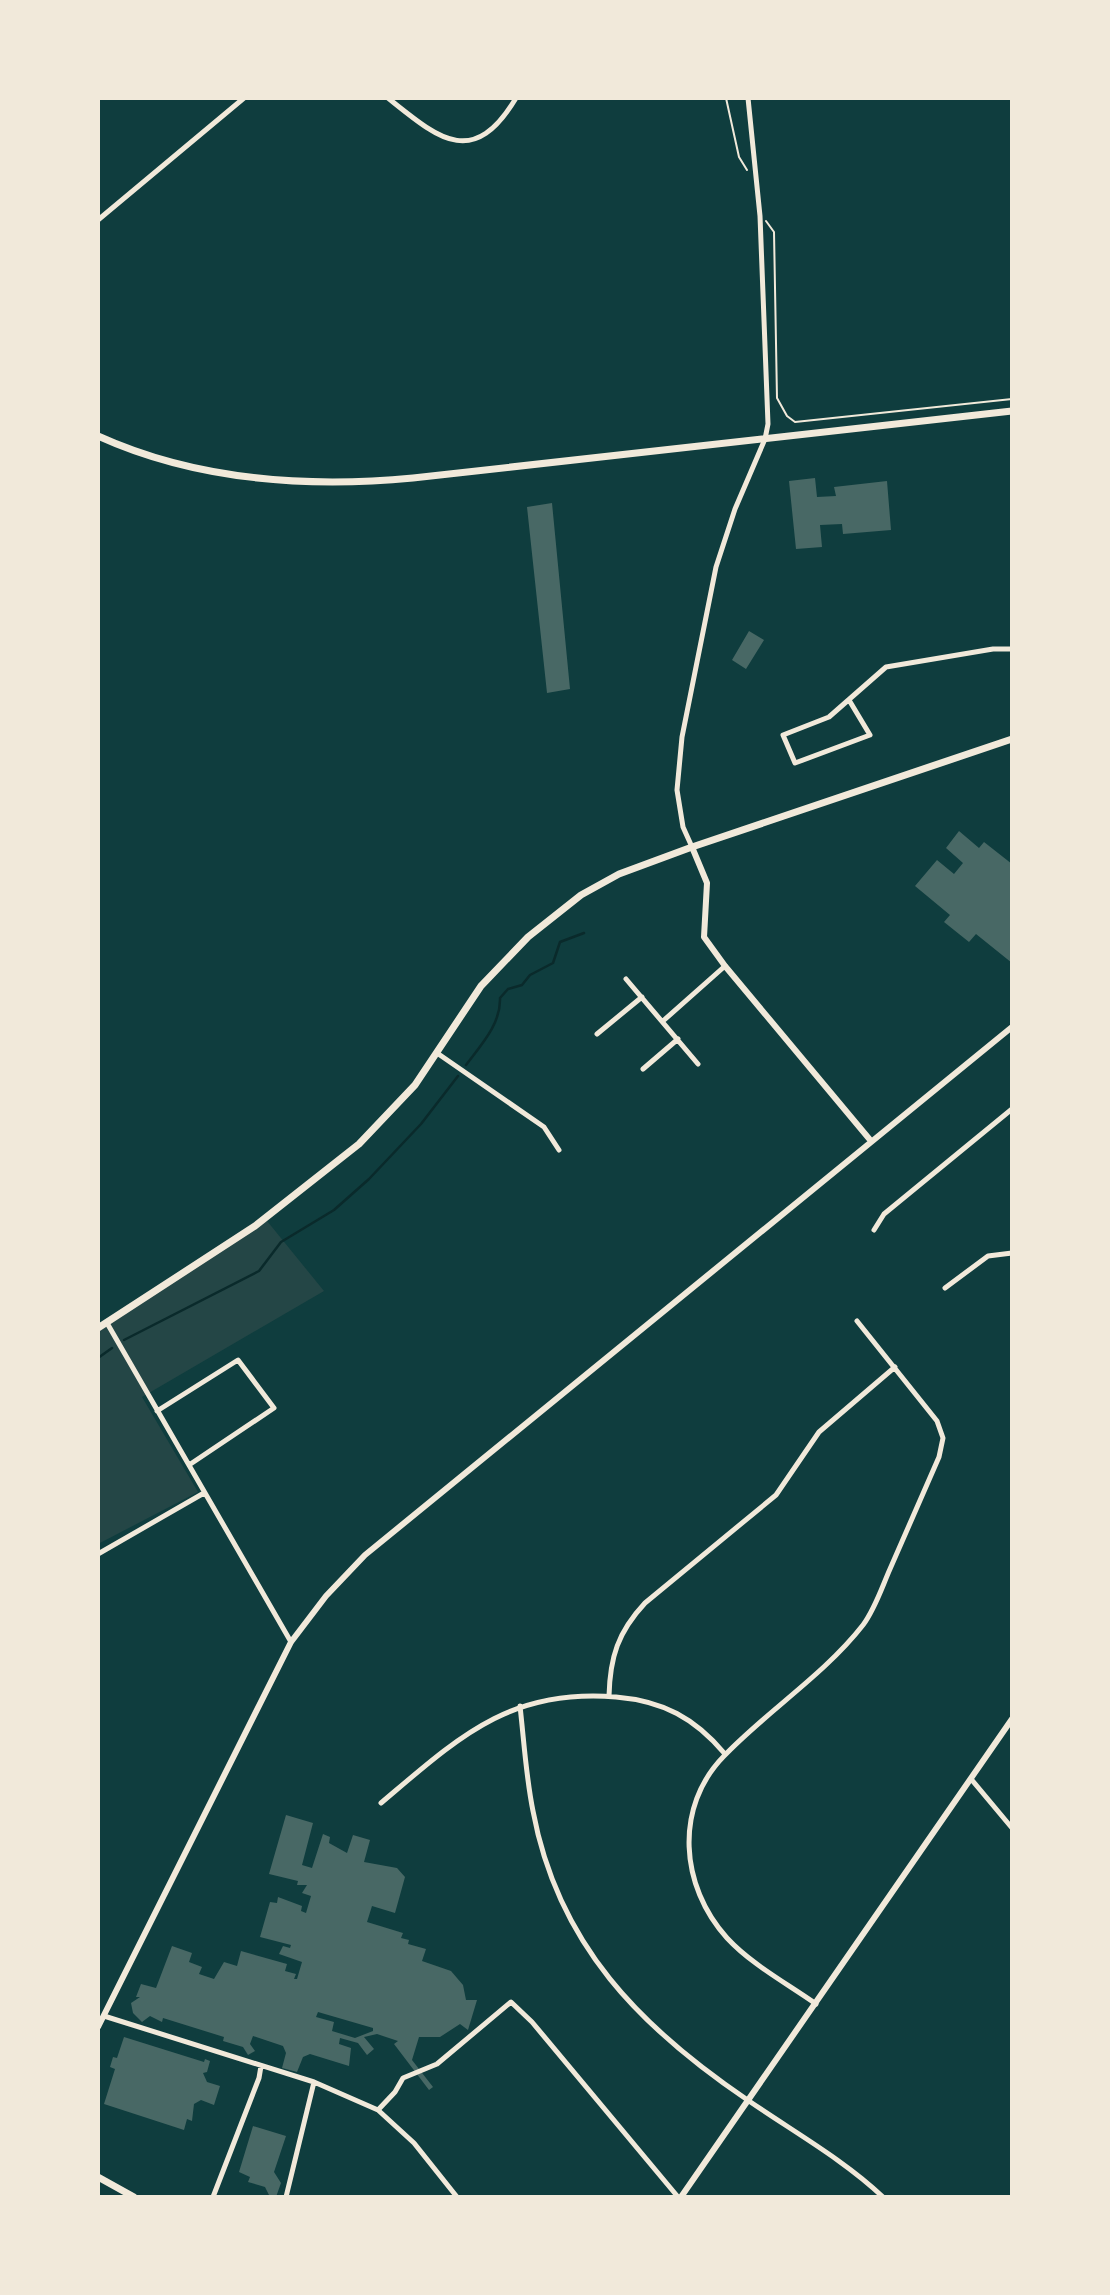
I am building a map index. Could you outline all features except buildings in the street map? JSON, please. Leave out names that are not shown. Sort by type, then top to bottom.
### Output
[{"type":"main road","points":[[98,436],[153,457],[204,470],[279,481],[343,483],[413,478],[1012,411]]},
{"type":"main road","points":[[98,1328],[255,1226],[323,1175],[386,1117],[415,1085],[481,986],[528,937],[581,895],[619,874],[692,847],[1012,738]]},
{"type":"main road","points":[[98,2177],[134,2197]]},
{"type":"street","points":[[98,220],[244,98]]},
{"type":"street","points":[[388,98],[437,136],[461,142],[478,139],[492,129],[516,98]]},
{"type":"street","points":[[748,98],[760,216],[769,409],[765,439],[724,541],[706,609],[682,737],[677,790],[683,827],[707,883],[704,937],[871,1142]]},
{"type":"street","points":[[849,700],[870,734],[794,763],[783,735],[829,717],[886,667],[993,649],[1012,649]]},
{"type":"street","points":[[663,1021],[725,966]]},
{"type":"street","points":[[626,979],[698,1064]]},
{"type":"street","points":[[597,1034],[642,997]]},
{"type":"street","points":[[98,2027],[291,1642],[326,1596],[365,1555],[1012,1027]]},
{"type":"street","points":[[643,1069],[678,1039]]},
{"type":"street","points":[[437,1053],[544,1127],[559,1150]]},
{"type":"street","points":[[874,1230],[884,1214],[1012,1109]]},
{"type":"street","points":[[945,1288],[988,1256],[1012,1253]]},
{"type":"street","points":[[816,2004],[727,1939],[698,1894],[689,1859],[690,1824],[700,1789],[725,1754],[818,1670],[869,1618],[942,1448],[940,1429],[857,1321]]},
{"type":"street","points":[[107,1323],[291,1642]]},
{"type":"street","points":[[157,1411],[238,1360],[274,1408],[189,1465]]},
{"type":"street","points":[[609,1696],[611,1660],[621,1632],[629,1620],[645,1603],[776,1495],[819,1432],[895,1367]]},
{"type":"street","points":[[98,1554],[204,1493]]},
{"type":"street","points":[[381,1802],[461,1737],[520,1706],[575,1694],[609,1696],[670,1708],[696,1724],[725,1754]]},
{"type":"street","points":[[520,1706],[533,1811],[542,1849],[554,1885],[577,1932],[611,1982],[652,2028],[883,2197]]},
{"type":"street","points":[[378,2110],[395,2092],[403,2078],[437,2064],[511,2001],[541,2032],[680,2197],[1012,1719]]},
{"type":"street","points":[[971,1779],[1012,1828]]},
{"type":"street","points":[[104,2016],[314,2082],[378,2110],[414,2143],[457,2197]]},
{"type":"street","points":[[213,2197],[259,2078],[261,2066]]},
{"type":"street","points":[[286,2197],[314,2082]]},
{"type":"path","points":[[726,98],[739,157],[748,172]]},
{"type":"path","points":[[760,216],[774,232],[777,295],[775,378],[777,398],[791,420],[805,421],[1012,399]]},
{"type":"shaded area","points":[[263,1216],[324,1291],[142,1397],[198,1492],[98,1544],[98,1326]]},
{"type":"waterway","points":[[466,1065],[494,1025],[500,998],[508,989],[522,985],[530,975],[553,963],[560,942],[584,933]]},
{"type":"waterway","points":[[124,1340],[259,1271],[281,1242],[334,1210],[369,1179],[421,1124],[458,1076]]},
{"type":"waterway","points":[[98,1358],[112,1348]]}]
